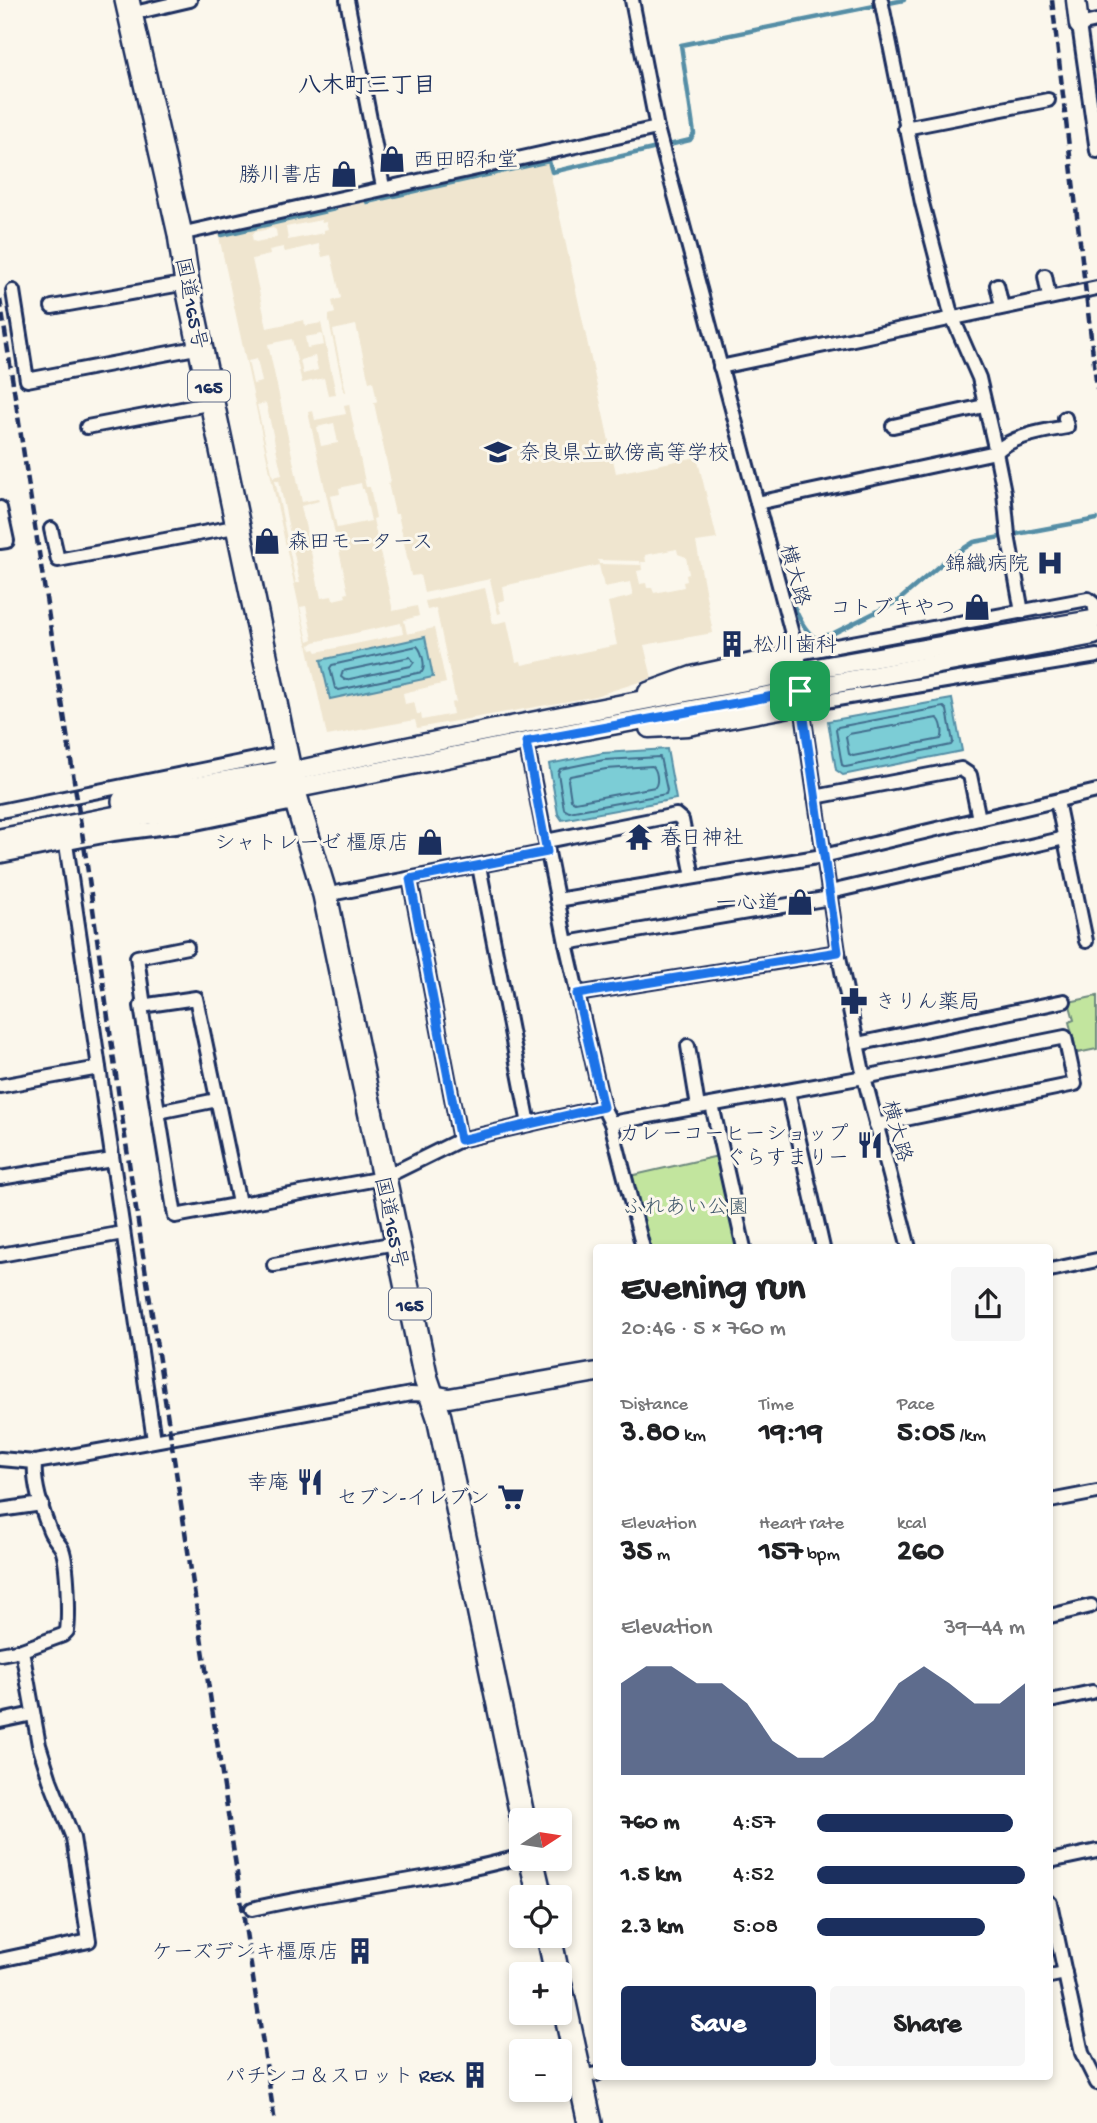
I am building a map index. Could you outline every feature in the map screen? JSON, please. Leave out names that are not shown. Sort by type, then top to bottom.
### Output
[{"type":"highway","name":"国道165号","points":[[128,7],[180,234],[187,283],[292,779],[325,895],[396,1242],[426,1379],[433,1395],[520,1808]]},
{"type":"highway","points":[[0,826],[292,779]]},
{"type":"highway","points":[[0,841],[109,819],[193,809],[292,779]]},
{"type":"highway","points":[[572,2023],[589,2075],[590,2123]]},
{"type":"street","points":[[128,7],[190,0]]},
{"type":"street","points":[[347,0],[383,187]]},
{"type":"street","name":"横大路","points":[[632,0],[657,128],[799,662],[814,797],[838,952],[864,1077],[908,1244]]},
{"type":"street","points":[[1076,0],[1088,23],[1097,151]]},
{"type":"street","points":[[882,4],[922,203],[953,317],[979,378],[1004,492],[1008,535],[1022,612]]},
{"type":"street","points":[[905,128],[1048,100]]},
{"type":"street","points":[[180,234],[657,128]]},
{"type":"street","points":[[1045,276],[1049,297]]},
{"type":"street","points":[[52,307],[187,283]]},
{"type":"street","points":[[998,285],[1002,307]]},
{"type":"street","points":[[720,367],[1097,288]]},
{"type":"street","points":[[13,291],[27,380],[201,347]]},
{"type":"street","points":[[87,427],[213,403]]},
{"type":"street","points":[[893,426],[985,406]]},
{"type":"street","points":[[757,503],[996,452],[1006,442],[1025,438],[1032,433],[1067,427],[1065,418]]},
{"type":"street","points":[[0,508],[7,541],[0,542]]},
{"type":"street","points":[[51,529],[58,561],[240,526]]},
{"type":"street","points":[[799,662],[1088,599],[1095,619]]},
{"type":"street","points":[[0,856],[113,834],[191,824],[292,779],[442,739],[595,711],[692,676],[1095,619]]},
{"type":"street","points":[[801,698],[1095,619]]},
{"type":"street","points":[[0,811],[292,779],[580,731],[1097,656]]},
{"type":"street","points":[[526,742],[566,943],[603,1107],[611,1124],[642,1244]]},
{"type":"street","points":[[814,797],[961,769],[970,775],[979,819]]},
{"type":"street","points":[[557,900],[823,856],[1097,791]]},
{"type":"street","points":[[1057,801],[1086,941]]},
{"type":"street","points":[[325,895],[478,866],[547,846],[676,815],[682,820],[693,877]]},
{"type":"street","points":[[566,943],[830,895],[1065,838]]},
{"type":"street","points":[[66,844],[154,1440]]},
{"type":"street","points":[[478,866],[530,1124]]},
{"type":"street","points":[[410,879],[460,1140]]},
{"type":"street","points":[[144,1006],[137,957],[187,947]]},
{"type":"street","points":[[577,994],[838,952]]},
{"type":"street","points":[[239,1203],[196,998],[141,1006],[175,1216],[383,1178],[460,1140],[603,1107]]},
{"type":"street","points":[[857,1044],[1064,1001]]},
{"type":"street","points":[[611,1124],[1065,1037],[1075,1084],[876,1125]]},
{"type":"street","points":[[688,1046],[698,1107]]},
{"type":"street","points":[[0,1086],[99,1068]]},
{"type":"street","points":[[788,1091],[822,1244]]},
{"type":"street","points":[[158,1112],[217,1100]]},
{"type":"street","points":[[712,1105],[743,1244]]},
{"type":"street","points":[[0,1178],[112,1160]]},
{"type":"street","points":[[0,1255],[123,1233]]},
{"type":"street","points":[[274,1265],[396,1242]]},
{"type":"street","points":[[1053,1269],[1097,1260]]},
{"type":"street","points":[[0,1459],[35,1462],[411,1394],[449,1398],[593,1373]]},
{"type":"street","points":[[0,1654],[22,1650],[67,1632],[69,1611],[63,1551],[51,1532],[42,1504],[34,1472],[35,1462]]},
{"type":"street","points":[[1053,1500],[1097,1492]]},
{"type":"street","points":[[0,1510],[42,1504]]},
{"type":"street","points":[[1053,1615],[1091,1606]]},
{"type":"street","points":[[0,1961],[89,1941],[73,1838],[50,1780],[33,1714],[22,1650]]},
{"type":"street","points":[[1053,1700],[1092,1692]]},
{"type":"street","points":[[0,1721],[33,1714]]},
{"type":"street","points":[[1053,1860],[1097,1852]]},
{"type":"street","points":[[253,1909],[299,1898],[388,1885],[509,1859]]},
{"type":"street","points":[[1053,1917],[1082,2053],[1097,2083]]},
{"type":"street","points":[[1053,1975],[1065,1973]]},
{"type":"shaded area","name":"奈良県立畝傍高等学校","points":[[547,158],[616,473],[697,457],[717,539],[696,542],[713,633],[644,645],[652,678],[592,697],[417,728],[415,720],[327,736],[218,232]],"holes":[[[321,220],[322,223],[326,222],[328,229],[324,230],[324,233],[288,240],[286,227]],[[273,228],[276,230],[275,238],[253,241],[255,232]],[[319,244],[322,257],[331,255],[341,298],[332,301],[335,313],[329,315],[329,321],[344,392],[333,330],[356,325],[369,382],[373,381],[377,401],[374,403],[395,514],[398,514],[411,576],[420,575],[424,593],[490,579],[498,614],[501,613],[498,602],[505,600],[503,586],[599,565],[604,587],[630,582],[633,596],[608,602],[617,645],[522,665],[521,661],[516,662],[507,621],[493,624],[485,588],[425,601],[427,610],[436,608],[456,702],[451,703],[453,714],[422,720],[421,714],[417,714],[414,702],[405,704],[403,693],[446,683],[434,628],[407,634],[404,620],[419,616],[417,606],[393,611],[373,519],[376,518],[370,487],[366,487],[349,404],[344,405],[346,414],[315,420],[313,411],[308,412],[335,534],[340,534],[343,548],[339,550],[348,593],[345,594],[346,597],[333,600],[332,596],[321,598],[301,506],[319,501],[302,502],[268,344],[292,339],[302,383],[324,378],[328,395],[336,394],[321,323],[305,326],[304,320],[267,328],[252,259],[270,255],[269,250],[283,247],[285,252]],[[322,334],[324,345],[307,348],[305,337]],[[315,356],[318,370],[303,374],[300,360]],[[257,359],[262,382],[253,384],[248,361]],[[266,403],[282,475],[273,477],[257,405]],[[334,423],[338,443],[321,446],[317,427]],[[275,480],[279,480],[300,583],[296,583]],[[361,483],[371,521],[337,528],[330,496],[340,494],[339,488]],[[677,549],[678,554],[686,557],[689,574],[686,575],[687,581],[683,582],[684,587],[654,593],[652,588],[647,588],[646,583],[640,584],[637,571],[642,570],[641,562],[646,562],[645,555]],[[598,560],[640,561],[641,565],[599,564]],[[306,606],[313,639],[308,641],[300,607]],[[401,623],[403,634],[317,652],[315,649],[311,650],[310,645],[314,642]]]},
{"type":"green space","points":[[1097,996],[1097,1049],[1077,1053],[1069,1022],[1074,1020],[1069,1002]]},
{"type":"green space","name":"ふれあい公園","points":[[718,1156],[738,1244],[646,1244],[630,1176]]},
{"type":"water","points":[[425,637],[433,677],[330,699],[321,660]]},
{"type":"water","points":[[952,699],[962,751],[843,775],[836,770],[828,721]]},
{"type":"water","points":[[667,749],[676,799],[562,820],[558,814],[549,764],[603,753]]},
{"type":"waterway","points":[[669,145],[690,140],[694,134],[681,45],[904,0]]},
{"type":"waterway","points":[[367,202],[549,161],[552,172],[657,148]]},
{"type":"waterway","points":[[222,235],[335,209]]},
{"type":"waterway","points":[[729,372],[740,415]]},
{"type":"waterway","points":[[764,505],[790,597],[806,629],[815,638],[832,634],[898,601],[947,559],[974,542],[1097,519]]},
{"type":"railway","points":[[1052,0],[1097,389]]},
{"type":"railway","points":[[0,299],[275,2123]]},
{"type":"place","name":"西田昭和堂","points":[[392,159]]},
{"type":"place","name":"勝川書店","points":[[344,174]]},
{"type":"place","name":"奈良県立畝傍高等学校","points":[[498,452]]},
{"type":"place","name":"森田モータース","points":[[267,541]]},
{"type":"place","name":"錦織病院","points":[[1050,563]]},
{"type":"place","name":"コトブキやつ","points":[[977,607]]},
{"type":"place","name":"松川歯科","points":[[732,644]]},
{"type":"place","name":"春日神社","points":[[639,837]]},
{"type":"place","name":"シャトレーゼ 橿原店","points":[[430,842]]},
{"type":"place","name":"一心道","points":[[800,902]]},
{"type":"place","name":"きりん薬局","points":[[854,1001]]},
{"type":"place","name":"カレーコーヒーショップ ぐらすまりー","points":[[870,1145]]},
{"type":"place","name":"幸庵","points":[[310,1482]]},
{"type":"place","name":"セブン-イレブン","points":[[511,1497]]},
{"type":"place","name":"ケーズデンキ橿原店","points":[[360,1951]]},
{"type":"place","name":"パチンコ＆スロット REX","points":[[475,2075]]},
{"type":"district","name":"八木町三丁目","points":[[367,84]]},
{"type":"route","points":[[800,691],[838,952],[577,994],[603,1107],[460,1140],[410,879],[547,852],[526,742],[800,691]]}]
